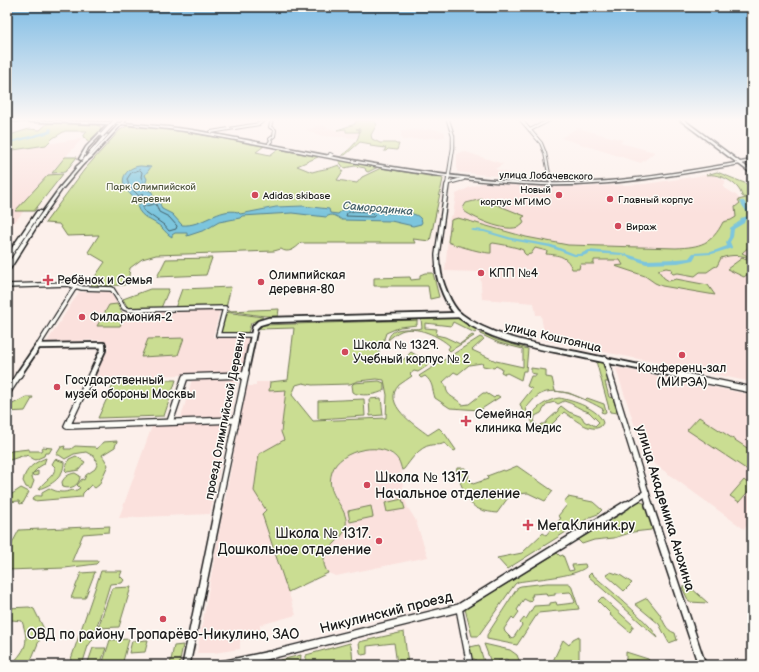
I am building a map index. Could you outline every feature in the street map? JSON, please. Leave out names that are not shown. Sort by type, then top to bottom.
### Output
[{"type":"main road","points":[[7,259],[51,195],[88,151]]},
{"type":"main road","points":[[7,269],[40,218],[91,151]]},
{"type":"main road","points":[[78,168],[96,151]]},
{"type":"main road","name":"улица Лобачевского","points":[[309,151],[463,179],[551,184],[627,180],[752,160]]},
{"type":"main road","points":[[725,151],[752,169]]},
{"type":"main road","points":[[727,151],[752,173]]},
{"type":"main road","name":"улица Лобачевского","points":[[449,176],[551,184]]},
{"type":"street","name":"улица Коштоянца","points":[[453,151],[438,240],[437,260],[439,276],[443,287],[454,310],[459,315],[483,329],[511,340],[752,390]]},
{"type":"street","points":[[544,151],[551,184]]},
{"type":"street","points":[[448,183],[463,179]]},
{"type":"street","points":[[7,286],[68,284],[74,285],[75,287],[112,289],[124,307],[129,310],[224,308],[218,335],[252,335]]},
{"type":"street","points":[[7,394],[75,287]]},
{"type":"street","name":"проезд Олимпийской Деревни","points":[[186,665],[252,335],[256,325],[269,320],[459,315]]},
{"type":"street","points":[[38,346],[103,345],[103,350],[67,426],[235,420]]},
{"type":"street","name":"улица Академика Анохина","points":[[606,359],[646,493],[702,665]]},
{"type":"street","points":[[170,422],[185,377],[244,375]]},
{"type":"street","name":"Никулинский проезд","points":[[222,665],[265,656],[459,608],[646,493]]},
{"type":"street","points":[[459,608],[470,665]]},
{"type":"shaded area","points":[[7,151],[71,151],[54,169],[52,173],[56,172],[7,231]]},
{"type":"shaded area","points":[[464,151],[503,164],[495,169],[510,174],[507,177],[457,172],[457,154]]},
{"type":"shaded area","points":[[604,151],[655,152],[641,163]]},
{"type":"shaded area","points":[[712,174],[726,181],[723,187],[736,195],[752,212],[752,382],[545,340],[541,315],[536,315],[534,303],[482,299],[480,272],[445,271],[450,216],[453,215],[456,194],[470,187],[483,183],[535,187],[581,187],[645,184]]},
{"type":"shaded area","points":[[110,291],[123,313],[220,310],[213,337],[249,336],[242,372],[93,379],[108,349],[106,342],[100,340],[47,342],[79,292]]},
{"type":"shaded area","points":[[618,368],[752,395],[752,531],[746,526],[744,529],[645,457],[616,369]]},
{"type":"shaded area","points":[[238,378],[230,417],[181,418],[192,379]]},
{"type":"shaded area","points":[[256,382],[270,382],[269,391],[287,390],[281,432],[284,440],[266,510],[262,514],[296,615],[260,625],[260,634],[240,641],[240,649],[214,653],[197,653],[246,386],[256,386]]},
{"type":"shaded area","points":[[229,423],[210,514],[119,518],[152,426]]},
{"type":"shaded area","points":[[379,448],[399,460],[402,472],[403,494],[408,508],[415,519],[428,557],[336,576],[328,573],[324,566],[323,559],[346,527],[346,517],[332,490],[332,470],[339,461],[351,453]]},
{"type":"green space","name":"Парк Олимпийской деревни","points":[[101,151],[257,151],[270,155],[275,151],[290,151],[318,157],[297,166],[312,172],[339,165],[343,171],[337,180],[357,183],[362,177],[381,168],[443,179],[430,241],[413,239],[415,243],[301,243],[289,251],[281,249],[274,251],[156,255],[142,259],[130,268],[128,283],[124,285],[91,286],[92,281],[105,262],[88,252],[99,235],[67,236],[59,224],[45,223],[84,170]]},
{"type":"green space","points":[[347,151],[349,151],[345,155],[342,155]]},
{"type":"green space","points":[[65,157],[77,157],[65,172],[52,173]]},
{"type":"green space","points":[[338,160],[378,167],[368,172],[365,168],[355,166],[344,168]]},
{"type":"green space","points":[[717,172],[752,186],[750,187],[752,190],[752,244],[742,253],[752,259],[737,256],[721,258],[717,266],[707,272],[700,272],[695,276],[678,273],[673,274],[671,272],[672,269],[666,268],[658,270],[664,278],[669,281],[676,279],[708,285],[715,295],[662,286],[645,276],[615,266],[623,265],[620,260],[594,260],[594,264],[580,264],[579,269],[572,269],[568,261],[562,257],[546,254],[547,251],[535,248],[531,254],[526,255],[523,250],[493,243],[491,244],[491,253],[488,253],[448,242],[451,220],[458,218],[526,237],[568,245],[676,248],[692,247],[710,240],[723,222],[736,217],[735,207],[740,203],[738,200],[746,198],[742,196],[740,191],[733,183],[723,177],[706,175]]},
{"type":"green space","points":[[63,174],[34,211],[15,211],[48,175]]},
{"type":"green space","points":[[482,199],[525,216],[522,218],[524,222],[523,224],[518,227],[511,228],[502,227],[485,222],[464,211],[463,208],[466,203]]},
{"type":"green space","points":[[212,258],[206,275],[157,277],[166,259]]},
{"type":"green space","points":[[742,258],[752,262],[752,271],[744,277],[727,269]]},
{"type":"green space","points":[[425,273],[433,273],[439,297],[430,299],[428,286],[374,286],[374,278],[410,277],[411,280],[420,279],[420,275]]},
{"type":"green space","points":[[231,287],[226,307],[175,308],[182,289]]},
{"type":"green space","points":[[150,289],[169,289],[161,308],[128,308],[123,299]]},
{"type":"green space","points":[[117,304],[124,316],[120,326],[97,326],[109,305]]},
{"type":"green space","points":[[279,309],[278,316],[228,311]]},
{"type":"green space","points":[[225,312],[263,317],[251,323],[248,333],[220,334]]},
{"type":"green space","points":[[457,318],[478,330],[475,333],[453,322],[451,326],[425,323],[425,328],[437,329],[436,335],[445,337],[460,344],[472,335],[474,336],[450,351],[448,349],[450,346],[434,335],[413,329],[422,328],[421,319]]},
{"type":"green space","points":[[417,320],[417,325],[400,327],[386,333],[384,339],[386,343],[378,350],[382,358],[396,363],[403,360],[411,352],[424,360],[431,360],[430,364],[418,372],[414,371],[410,374],[412,376],[399,385],[395,392],[394,399],[397,407],[415,426],[428,435],[439,428],[456,450],[454,451],[444,443],[427,446],[416,454],[402,470],[399,461],[393,454],[384,450],[363,450],[344,457],[336,464],[330,480],[331,488],[344,512],[346,526],[340,538],[326,553],[324,565],[328,573],[288,592],[262,514],[266,510],[254,491],[259,454],[284,440],[281,432],[286,390],[269,391],[270,382],[288,380],[294,328],[259,329],[263,325]],"holes":[[[377,379],[384,380],[387,395],[386,418],[313,421],[292,395],[296,385],[303,383],[312,385],[350,384],[358,381]]]},
{"type":"green space","points":[[413,329],[401,331],[388,340],[393,332],[398,330]]},
{"type":"green space","points":[[482,333],[497,340],[528,349],[526,371],[523,371],[521,380],[507,373],[505,374],[501,372],[502,369],[496,366],[494,368],[483,366],[482,363],[469,365],[458,374],[454,372],[443,382],[448,393],[462,405],[469,404],[483,393],[486,393],[494,398],[497,395],[500,397],[480,410],[450,408],[435,398],[428,378],[425,376],[421,378],[419,376],[480,337],[484,339],[472,350],[496,361],[523,367],[523,349],[499,343],[480,334]]},
{"type":"green space","points":[[184,338],[178,355],[141,357],[148,339]]},
{"type":"green space","points":[[596,361],[603,363],[609,382],[605,382],[609,397],[613,398],[618,413],[610,412]]},
{"type":"green space","points":[[531,368],[546,370],[546,377],[552,378],[555,391],[558,392],[546,392],[539,395],[526,408],[527,412],[525,418],[520,404],[532,389],[527,386],[531,376],[536,376],[536,374],[531,373]]},
{"type":"green space","points":[[176,380],[164,416],[98,418],[115,381]]},
{"type":"green space","points":[[379,381],[384,383],[384,390],[381,392],[364,395],[353,392],[352,385],[354,383]]},
{"type":"green space","points":[[26,397],[33,397],[25,411],[7,412],[7,407]]},
{"type":"green space","points":[[381,398],[383,415],[370,416],[369,399]]},
{"type":"green space","points":[[559,398],[585,406],[597,413],[603,423],[597,428],[587,427],[564,412],[546,430],[537,427],[532,422],[534,412],[545,403]],"holes":[[[564,401],[589,412],[599,422],[595,426],[588,422],[587,423],[582,417],[569,412],[561,406],[545,424],[542,424],[539,427],[534,423],[535,416],[541,413],[547,404],[555,402],[558,404]]]},
{"type":"green space","points":[[587,398],[604,404],[606,412],[601,412],[603,409],[585,400]]},
{"type":"green space","points":[[364,399],[365,416],[318,419],[318,401]]},
{"type":"green space","points":[[699,417],[752,451],[752,473],[687,430]]},
{"type":"green space","points":[[117,441],[115,447],[102,455],[108,465],[99,485],[95,488],[91,485],[83,493],[82,497],[32,500],[35,496],[42,496],[42,492],[49,488],[61,492],[75,491],[80,488],[77,485],[82,479],[84,480],[86,475],[95,469],[97,465],[95,457],[86,452],[74,454],[65,459],[59,455],[56,455],[61,447],[65,446],[64,449],[71,449],[75,446],[95,447],[97,449],[103,442]]},
{"type":"green space","points":[[43,447],[52,448],[49,453],[45,453],[44,456],[35,460],[27,455],[7,461],[7,454],[11,451],[29,449],[29,451],[41,451]]},
{"type":"green space","points":[[76,456],[85,462],[79,470],[67,472],[65,470],[69,459]]},
{"type":"green space","points":[[46,458],[44,464],[33,473],[38,471],[38,475],[34,476],[32,474],[34,481],[31,489],[26,487],[23,481],[28,470],[34,464]]},
{"type":"green space","points":[[55,459],[64,462],[60,476],[53,483],[39,489],[55,470],[55,467],[52,464]]},
{"type":"green space","points":[[517,466],[553,491],[545,501],[528,493],[510,495],[497,513],[488,512],[472,505],[460,482],[462,477],[456,473],[457,468],[465,468],[469,475],[468,479],[473,484],[488,479],[487,476]]},
{"type":"green space","points":[[75,473],[80,476],[77,484],[69,488],[63,487],[62,482],[64,478]]},
{"type":"green space","points":[[744,480],[752,487],[739,502],[730,496]]},
{"type":"green space","points":[[21,488],[29,492],[23,503],[20,504],[19,501],[7,502],[7,494],[12,494]]},
{"type":"green space","points":[[568,497],[593,502],[602,510],[598,514],[590,517],[507,569],[497,558],[522,553],[543,533],[546,535],[561,518],[558,516],[567,505],[564,502]]},
{"type":"green space","points":[[402,499],[405,509],[387,512],[385,503]]},
{"type":"green space","points":[[638,501],[646,504],[653,526],[651,530],[633,532],[614,538],[594,540],[582,544],[578,540],[623,513],[622,511]]},
{"type":"green space","points":[[371,506],[373,517],[350,522],[348,511]]},
{"type":"green space","points":[[110,526],[109,532],[83,534],[72,561],[99,561],[96,564],[65,568],[7,570],[7,553],[19,530]]},
{"type":"green space","points":[[557,553],[560,556],[563,555],[569,571],[574,570],[572,565],[585,564],[586,567],[564,575],[518,582],[515,584],[478,636],[472,636],[465,609]]},
{"type":"green space","points":[[101,571],[122,571],[120,576],[124,580],[122,583],[110,584],[93,639],[88,646],[82,665],[69,665]]},
{"type":"green space","points":[[95,572],[85,598],[71,598],[81,573]]},
{"type":"green space","points":[[611,572],[620,575],[632,583],[624,591],[606,575]]},
{"type":"green space","points":[[591,573],[647,623],[658,638],[588,576]]},
{"type":"green space","points":[[547,583],[568,583],[571,585],[579,609],[538,613],[517,645],[487,639],[487,635],[518,587]],"holes":[[[570,592],[574,603],[557,605],[556,602],[550,603],[550,605],[534,606],[526,619],[524,618],[520,623],[522,625],[514,637],[511,638],[505,632],[504,629],[512,617],[514,619],[519,612],[517,610],[524,599],[530,602],[532,600],[532,594],[546,593],[547,596],[555,595],[555,593]]]},
{"type":"green space","points":[[131,587],[119,627],[98,628],[112,588]]},
{"type":"green space","points":[[682,587],[690,587],[708,603],[689,602]]},
{"type":"green space","points":[[602,597],[633,625],[630,632],[610,615],[611,614],[598,601]]},
{"type":"green space","points":[[647,598],[659,613],[669,630],[675,633],[677,640],[669,643],[659,624],[635,604]]},
{"type":"green space","points":[[29,607],[34,609],[44,629],[29,665],[11,665],[23,649],[26,640],[22,621],[12,620],[7,623],[11,615],[7,608]]},
{"type":"green space","points":[[404,632],[408,665],[397,664],[394,643],[367,646],[367,654],[362,655],[360,652],[359,642]]},
{"type":"green space","points":[[579,636],[579,665],[551,665],[563,640],[569,645],[573,639]]},
{"type":"green space","points":[[129,639],[122,665],[102,665],[110,640]]},
{"type":"green space","points":[[148,640],[145,652],[129,653],[132,641]]},
{"type":"green space","points":[[350,643],[353,665],[334,665],[311,662],[311,665],[306,665],[306,655]]},
{"type":"green space","points":[[484,644],[510,650],[517,655],[521,665],[510,665],[506,659],[498,661],[498,665],[492,665]]},
{"type":"green space","points":[[183,645],[179,665],[170,665],[174,646]]},
{"type":"green space","points":[[479,645],[485,665],[476,665],[475,659],[471,659],[470,647]]},
{"type":"green space","points":[[93,648],[106,648],[100,665],[87,665]]},
{"type":"green space","points":[[626,652],[648,659],[654,665],[645,665],[643,662],[635,660],[635,662],[632,661],[633,665],[626,665]]},
{"type":"green space","points":[[301,655],[300,665],[260,665]]},
{"type":"water","points":[[137,166],[151,167],[145,175],[147,179],[144,188],[152,192],[153,195],[146,199],[159,201],[162,209],[172,214],[182,225],[197,223],[224,212],[231,211],[238,212],[240,214],[276,207],[303,206],[329,209],[330,213],[338,214],[345,209],[357,206],[366,207],[385,213],[406,213],[416,215],[422,222],[421,224],[413,226],[391,221],[342,220],[333,215],[326,217],[292,213],[242,216],[240,218],[219,222],[205,230],[187,236],[187,233],[175,233],[172,237],[159,225],[141,214],[137,206],[144,201],[135,200],[125,187],[123,179],[127,172]]},
{"type":"waterway","name":"Самородинка","points":[[473,230],[484,231],[511,239],[550,246],[574,255],[581,255],[589,251],[623,254],[646,262],[678,261],[691,259],[695,254],[712,253],[730,247],[728,242],[731,237],[732,228],[742,222],[743,219],[750,217],[750,214],[742,202]]},
{"type":"place","name":"Adidas skibase","points":[[255,195]]},
{"type":"place","name":"Новый корпус МГИМО","points":[[559,195]]},
{"type":"place","name":"Главный корпус","points":[[610,199]]},
{"type":"place","name":"Вираж","points":[[618,226]]},
{"type":"place","name":"КПП №4","points":[[481,273]]},
{"type":"place","name":"Ребёнок и Семья","points":[[48,280]]},
{"type":"place","name":"Олимпийская деревня-80","points":[[261,282]]},
{"type":"place","name":"Филармония-2","points":[[82,317]]},
{"type":"place","name":"Школа № 1329. Учебный корпус № 2","points":[[345,352]]},
{"type":"place","name":"Конференц-зал (МИРЭА)","points":[[682,355]]},
{"type":"place","name":"Государственный музей обороны Москвы","points":[[57,387]]},
{"type":"place","name":"Семейная клиника Медис","points":[[466,421]]},
{"type":"place","name":"Школа № 1317. Начальное отделение","points":[[367,485]]},
{"type":"place","name":"МегаКлиник.ру","points":[[528,525]]},
{"type":"place","name":"Школа № 1317. Дошкольное отделение","points":[[379,541]]},
{"type":"place","name":"ОВД по району Тропарёво-Никулино, ЗАО","points":[[163,619]]}]
